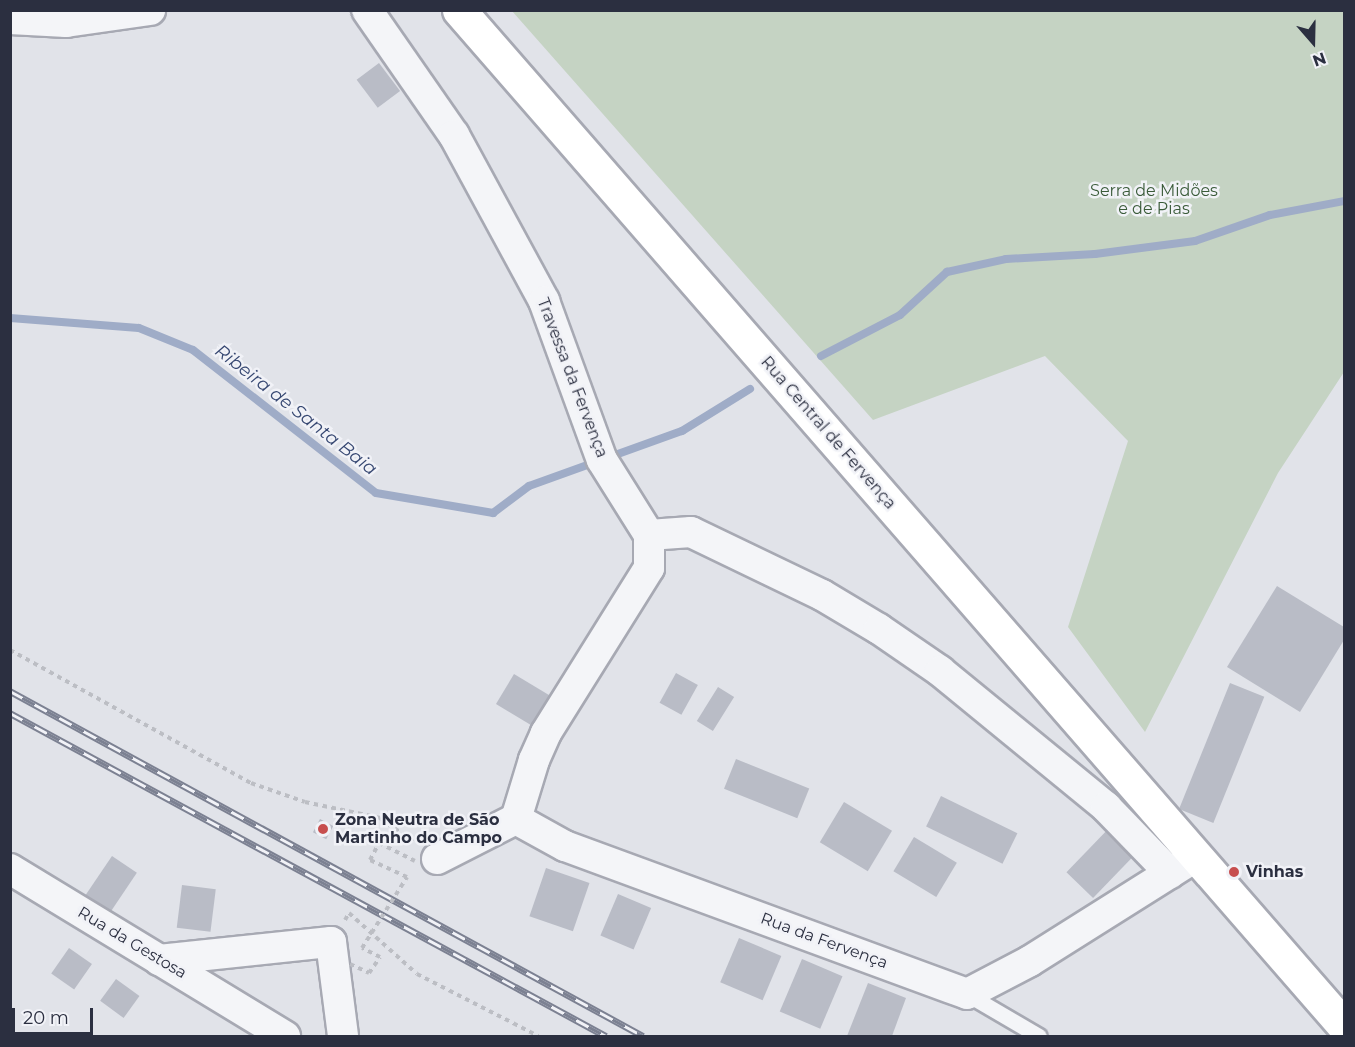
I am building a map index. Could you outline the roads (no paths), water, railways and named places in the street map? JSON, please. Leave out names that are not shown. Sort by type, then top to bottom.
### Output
[{"type":"street","points":[[10,18],[66,22],[150,10]]},
{"type":"street","name":"Travessa da Fervença","points":[[367,10],[454,135],[544,301],[602,460],[649,535]]},
{"type":"street","name":"Rua Central de Fervença","points":[[459,10],[1183,864],[1344,1026]]},
{"type":"street","points":[[426,860],[516,819],[534,760],[546,734],[649,568],[649,535],[691,532],[822,595],[879,629],[940,671],[1106,807],[1183,864],[1030,961],[967,994]]},
{"type":"street","name":"Rua da Fervença","points":[[516,819],[565,846],[967,994]]},
{"type":"street","name":"Rua da Gestosa","points":[[10,869],[285,1036]]},
{"type":"street","points":[[159,960],[341,953],[343,1036]]},
{"type":"lane","points":[[967,994],[1039,1036]]},
{"type":"waterway","name":"Ribeira de Santa Baia","points":[[821,356],[900,315],[947,272],[1006,259],[1095,254],[1195,241],[1270,215],[1344,201]]},
{"type":"waterway","name":"Ribeira de Santa Baia","points":[[10,318],[139,328],[193,350],[376,493],[493,513],[529,486],[682,431],[750,389]]},
{"type":"railway","points":[[10,691],[643,1036]]},
{"type":"railway","points":[[10,713],[606,1036]]},
{"type":"place","name":"Zona Neutra de São Martinho do Campo","points":[[323,829]]},
{"type":"place","name":"Vinhas","points":[[1234,872]]},
{"type":"park label","name":"Serra de Midões e de Pias","points":[[1154,200]]}]
